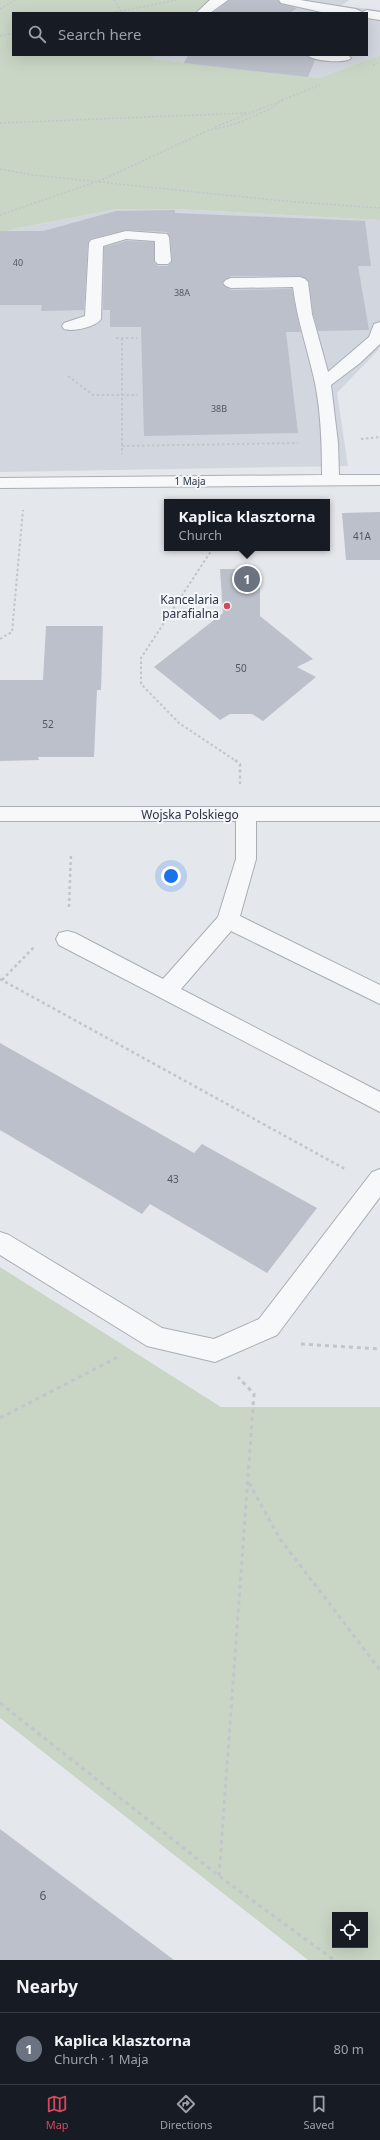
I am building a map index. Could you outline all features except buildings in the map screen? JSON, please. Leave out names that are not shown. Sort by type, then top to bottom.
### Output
[{"type":"street","points":[[203,12],[214,3],[222,0]]},
{"type":"street","points":[[285,0],[323,4],[352,12]]},
{"type":"street","points":[[368,14],[380,16]]},
{"type":"street","points":[[324,56],[344,58]]},
{"type":"street","points":[[70,326],[93,319],[96,243],[126,235],[162,237],[164,261]]},
{"type":"street","points":[[231,283],[300,282],[304,314],[323,384],[330,443],[331,480]]},
{"type":"street","points":[[323,384],[354,360],[376,339],[380,327]]},
{"type":"street","name":"1 Maja","points":[[0,482],[380,480]]},
{"type":"street","name":"Wojska Polskiego","points":[[0,814],[380,814]]},
{"type":"street","points":[[166,991],[228,920],[246,859],[246,814]]},
{"type":"street","points":[[228,920],[380,995]]},
{"type":"street","points":[[66,939],[380,1103]]},
{"type":"street","points":[[0,1242],[156,1338],[215,1352],[268,1328],[378,1182]]},
{"type":"path","points":[[0,10],[15,0]]},
{"type":"path","points":[[114,0],[121,11]]},
{"type":"path","points":[[116,12],[176,0]]},
{"type":"path","points":[[0,36],[12,33]]},
{"type":"path","points":[[0,215],[97,182],[209,130],[246,113],[282,100],[272,108],[236,124],[209,130]]},
{"type":"path","points":[[0,123],[246,113]]},
{"type":"path","points":[[0,169],[32,175],[97,182],[283,201],[380,208]]},
{"type":"path","points":[[122,338],[122,439]]},
{"type":"path","points":[[68,376],[93,395],[138,395]]},
{"type":"path","points":[[122,446],[299,443]]},
{"type":"path","points":[[0,638],[12,632],[25,482]]},
{"type":"path","points":[[211,551],[141,658],[141,684],[179,723],[240,764],[240,785]]},
{"type":"path","points":[[0,979],[378,1182]]},
{"type":"path","points":[[268,1328],[299,1344],[380,1349]]},
{"type":"path","points":[[0,1418],[156,1338]]},
{"type":"path","points":[[215,1352],[254,1394],[249,1483],[219,1876]]},
{"type":"path","points":[[249,1483],[280,1539],[363,1650],[380,1670]]},
{"type":"path","points":[[0,1703],[219,1876],[334,1960]]},
{"type":"shaded area","points":[[218,0],[349,0],[341,6],[380,10],[380,55],[319,78],[151,59],[153,56],[368,56],[368,12],[203,12]]},
{"type":"shaded area","points":[[117,209],[176,209],[380,220],[380,348],[337,393],[348,466],[0,472],[0,234],[14,229]]},
{"type":"green space","points":[[0,0],[218,0],[203,12],[12,12],[12,56],[154,56],[152,59],[319,78],[380,55],[380,220],[176,209],[117,209],[14,229],[0,234]]},
{"type":"green space","points":[[0,1267],[221,1407],[380,1407],[380,1960],[308,1960],[0,1718]]},
{"type":"place","name":"Kaplica klasztorna","points":[[247,579]]},
{"type":"place","name":"Kancelaria parafialna","points":[[227,606]]}]
